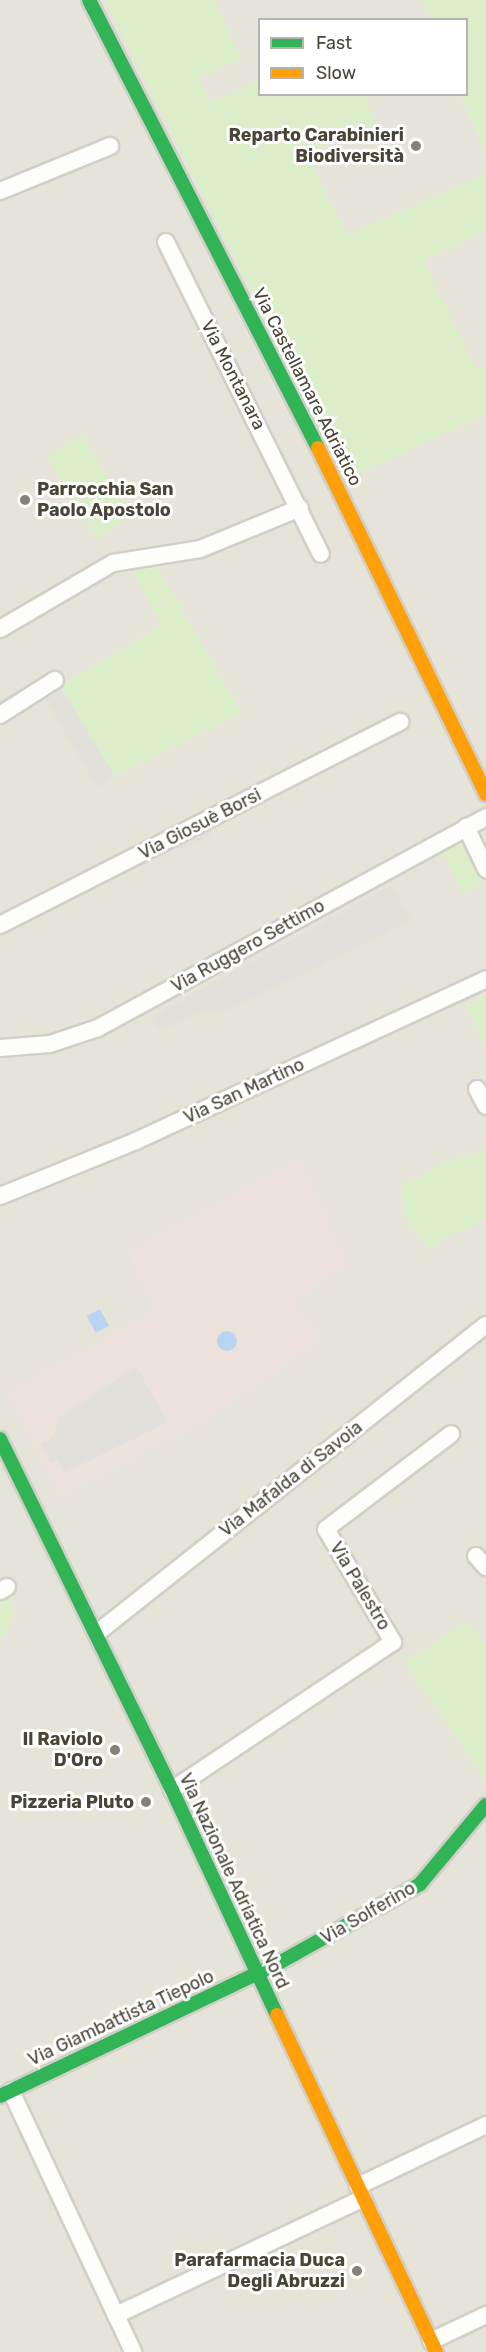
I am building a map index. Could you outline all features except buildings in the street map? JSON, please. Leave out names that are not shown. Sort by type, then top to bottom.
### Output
[{"type":"street","name":"Via Castellamare Adriatico","points":[[89,0],[338,488],[486,794]]},
{"type":"street","points":[[0,191],[110,146]]},
{"type":"street","name":"Via Montanara","points":[[166,242],[321,554]]},
{"type":"street","points":[[0,629],[113,563],[200,549],[300,508]]},
{"type":"street","points":[[0,715],[55,680]]},
{"type":"street","name":"Via Giosuè Borsi","points":[[0,925],[400,722]]},
{"type":"street","name":"Via Ruggero Settimo","points":[[0,1048],[50,1044],[98,1028],[486,817]]},
{"type":"street","points":[[466,827],[486,869]]},
{"type":"street","name":"Via San Martino","points":[[0,1196],[136,1140],[486,979]]},
{"type":"street","points":[[477,1089],[486,1106]]},
{"type":"street","name":"Via Mafalda di Savoia","points":[[97,1633],[486,1325]]},
{"type":"street","name":"Via Palestro","points":[[172,1790],[393,1642],[326,1530],[451,1434]]},
{"type":"street","name":"Via Nazionale Adriatica Nord","points":[[0,1439],[172,1790],[433,2346]]},
{"type":"street","name":"Via Solferino","points":[[258,1974],[420,1884],[486,1805]]},
{"type":"street","name":"Via Giambattista Tiepolo","points":[[6,2093],[258,1974]]},
{"type":"street","points":[[6,2093],[133,2352]]},
{"type":"street","points":[[116,2315],[361,2192],[486,2125]]},
{"type":"street","points":[[433,2346],[486,2315]]},
{"type":"shaded area","points":[[0,0],[422,0],[430,18],[258,18],[258,96],[461,96],[486,154],[486,2352],[0,2352]]},
{"type":"shaded area","points":[[62,689],[115,776],[97,787],[45,699]]},
{"type":"shaded area","points":[[206,824],[211,835],[70,898],[65,887]]},
{"type":"shaded area","points":[[391,885],[412,921],[226,1011],[200,1013],[160,1031],[151,1017]]},
{"type":"shaded area","points":[[297,1161],[347,1263],[291,1303],[320,1339],[201,1423],[60,1495],[9,1393],[158,1311],[132,1262],[132,1251]]},
{"type":"shaded area","points":[[136,1366],[168,1422],[64,1473],[57,1460],[50,1463],[41,1444],[53,1437],[60,1416]]},
{"type":"green space","points":[[105,0],[214,0],[241,59],[199,77],[210,103],[258,80],[258,96],[364,96],[377,124],[306,153],[347,235],[486,174],[486,231],[423,261],[477,371],[486,367],[486,414],[346,480]]},
{"type":"green space","points":[[422,0],[486,0],[486,154],[461,96],[468,96],[468,18],[430,18]]},
{"type":"green space","points":[[83,435],[132,516],[96,538],[47,457]]},
{"type":"green space","points":[[156,565],[242,713],[114,777],[60,686],[162,625],[130,566]]},
{"type":"green space","points":[[460,843],[465,843],[483,878],[478,887],[462,893],[443,852]]},
{"type":"green space","points":[[486,996],[486,1047],[465,1005]]},
{"type":"green space","points":[[486,1150],[486,1218],[475,1226],[445,1236],[431,1251],[407,1221],[400,1183],[418,1178],[442,1163]]},
{"type":"green space","points":[[0,1578],[10,1595],[13,1611],[10,1626],[0,1641]]},
{"type":"green space","points":[[468,1621],[486,1645],[486,1782],[404,1662]]},
{"type":"water","points":[[100,1309],[109,1326],[96,1333],[87,1316]]},
{"type":"water","points":[[227,1331],[234,1334],[237,1341],[234,1348],[227,1351],[220,1348],[217,1341],[220,1334]]},
{"type":"traffic: fast","points":[[89,0],[318,448]]},
{"type":"traffic: fast","points":[[0,1439],[172,1790],[277,2015]]},
{"type":"traffic: fast","points":[[0,2096],[277,1964],[420,1884],[486,1805]]},
{"type":"traffic: slow","points":[[318,448],[486,794]]},
{"type":"traffic: slow","points":[[277,2015],[436,2352]]},
{"type":"place","name":"Reparto Carabinieri Biodiversità","points":[[416,146]]},
{"type":"place","name":"Parrocchia San Paolo Apostolo","points":[[25,500]]},
{"type":"place","name":"Il Raviolo D'Oro","points":[[115,1750]]},
{"type":"place","name":"Pizzeria Pluto","points":[[146,1802]]},
{"type":"place","name":"Parafarmacia Duca Degli Abruzzi","points":[[357,2271]]}]
